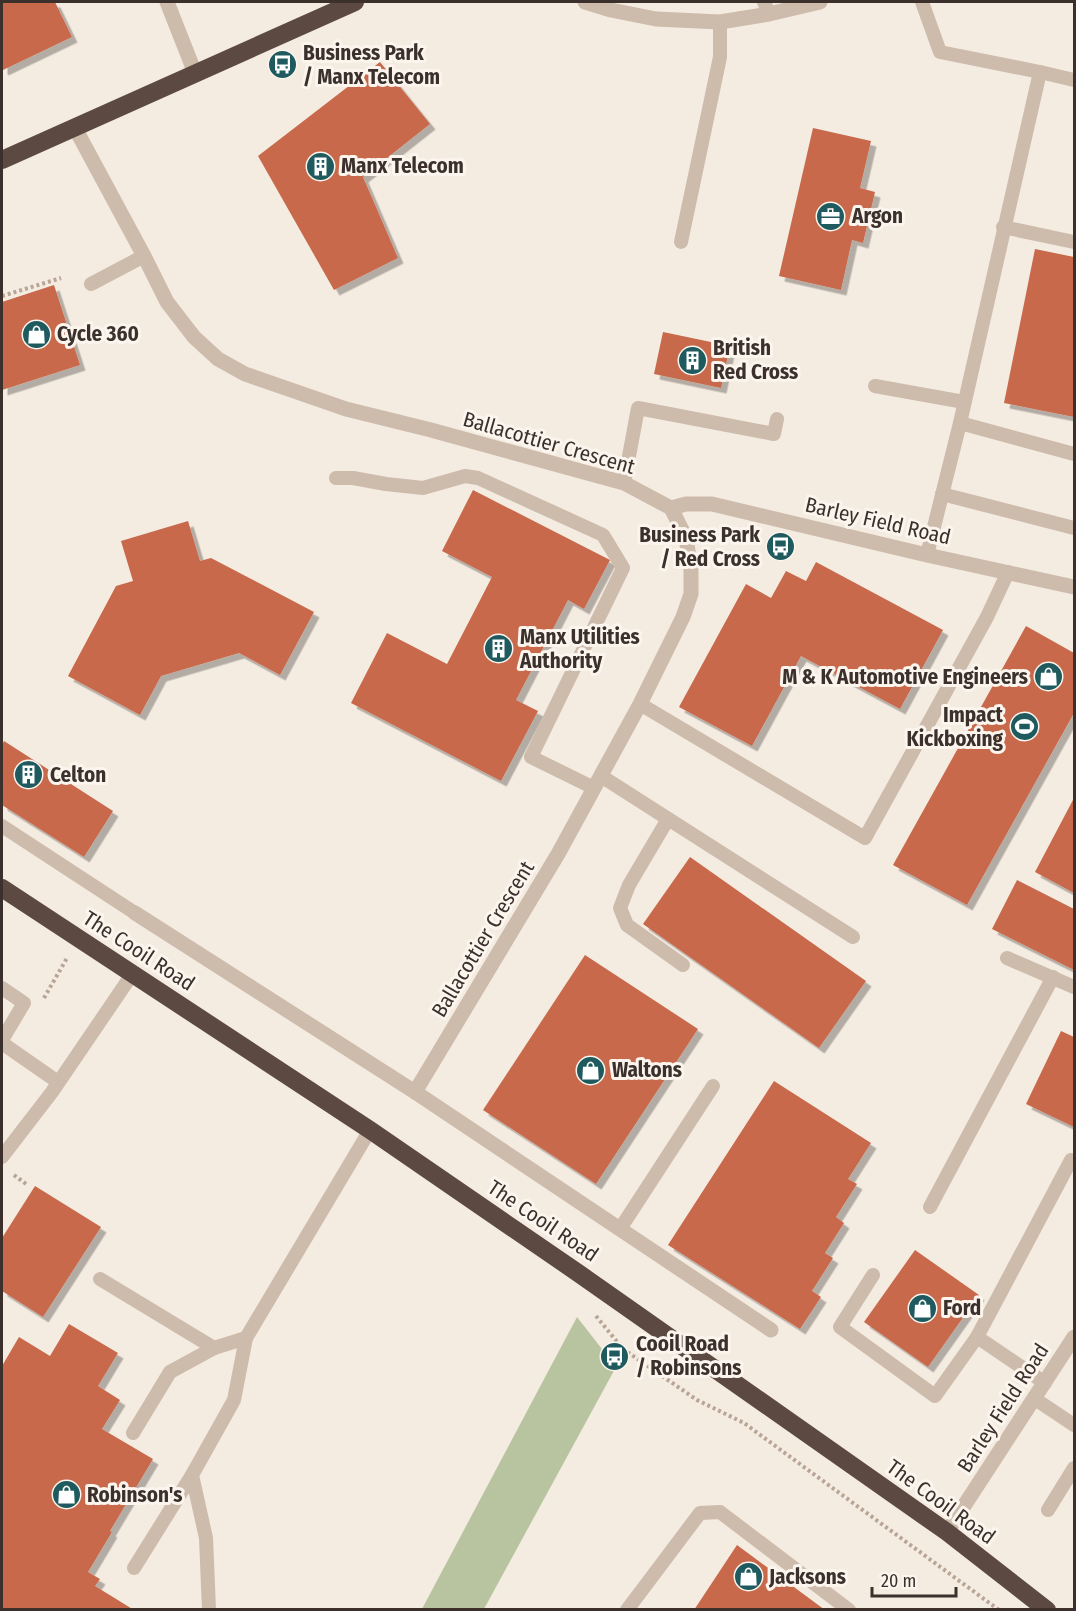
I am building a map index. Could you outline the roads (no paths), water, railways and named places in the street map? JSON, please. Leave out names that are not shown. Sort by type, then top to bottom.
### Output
[{"type":"highway","points":[[2,160],[355,2]]},
{"type":"highway","name":"The Cooil Road","points":[[2,888],[370,1130],[581,1275],[947,1532],[1047,1610]]},
{"type":"street","points":[[167,2],[195,73]]},
{"type":"street","points":[[585,2],[656,19],[720,22],[766,8],[819,2]]},
{"type":"street","name":"Ballacottier Crescent","points":[[75,128],[167,302],[194,337],[218,359],[245,374],[346,409],[624,483],[671,508],[686,538],[691,570],[691,594],[683,616],[640,704],[558,854],[415,1092]]},
{"type":"street","name":"Barley Field Road","points":[[671,508],[686,504],[712,504],[1074,587]]},
{"type":"street","points":[[135,913],[415,1092],[771,1330]]},
{"type":"street","name":"Barley Field Road","points":[[947,1532],[1074,1337]]},
{"type":"lane","points":[[922,2],[940,52],[1074,80]]},
{"type":"lane","points":[[681,242],[720,57],[720,22]]},
{"type":"lane","points":[[927,555],[960,423],[1040,72]]},
{"type":"lane","points":[[1004,227],[1074,242]]},
{"type":"lane","points":[[91,284],[144,256]]},
{"type":"lane","points":[[875,386],[964,402]]},
{"type":"lane","points":[[624,483],[638,408],[774,434],[777,419]]},
{"type":"lane","points":[[960,423],[1074,454]]},
{"type":"lane","points":[[336,478],[353,478],[423,488],[465,476],[478,478],[603,535],[623,568],[531,757],[598,782],[668,819],[853,937]]},
{"type":"lane","points":[[942,494],[1074,528]]},
{"type":"lane","points":[[640,704],[865,838],[987,617],[1008,572]]},
{"type":"lane","points":[[668,819],[629,885],[620,908],[627,925],[683,965]]},
{"type":"lane","points":[[2,826],[135,913]]},
{"type":"lane","points":[[1007,958],[1074,987]]},
{"type":"lane","points":[[2,1157],[58,1082],[133,973]]},
{"type":"lane","points":[[930,1207],[1053,977]]},
{"type":"lane","points":[[2,988],[24,1004],[2,1042],[58,1082]]},
{"type":"lane","points":[[620,1229],[712,1086]]},
{"type":"lane","points":[[134,1568],[192,1475],[234,1400],[246,1338],[370,1130]]},
{"type":"lane","points":[[873,1275],[840,1327],[935,1396],[977,1337],[1071,1160]]},
{"type":"lane","points":[[100,1279],[214,1348]]},
{"type":"lane","points":[[977,1337],[1045,1383]]},
{"type":"lane","points":[[134,1433],[170,1372],[214,1348],[246,1338]]},
{"type":"lane","points":[[1035,1399],[1074,1425]]},
{"type":"lane","points":[[1048,1510],[1074,1468]]},
{"type":"lane","points":[[192,1475],[206,1538],[209,1610]]},
{"type":"lane","points":[[627,1610],[700,1513],[720,1512],[849,1610]]},
{"type":"place","name":"Business Park / Manx Telecom","points":[[282,65]]},
{"type":"place","name":"Manx Telecom","points":[[320,166]]},
{"type":"place","name":"Argon","points":[[831,216]]},
{"type":"place","name":"Cycle 360","points":[[36,334]]},
{"type":"place","name":"British Red Cross","points":[[692,360]]},
{"type":"place","name":"Business Park / Red Cross","points":[[781,547]]},
{"type":"place","name":"Manx Utilities Authority","points":[[499,649]]},
{"type":"place","name":"M & K Automotive Engineers","points":[[1049,677]]},
{"type":"place","name":"Impact Kickboxing","points":[[1024,727]]},
{"type":"place","name":"Celton","points":[[29,775]]},
{"type":"place","name":"Waltons","points":[[591,1070]]},
{"type":"place","name":"Ford","points":[[922,1308]]},
{"type":"place","name":"Cooil Road / Robinsons","points":[[615,1356]]},
{"type":"place","name":"Robinson's","points":[[66,1495]]},
{"type":"place","name":"Jacksons","points":[[748,1577]]}]
